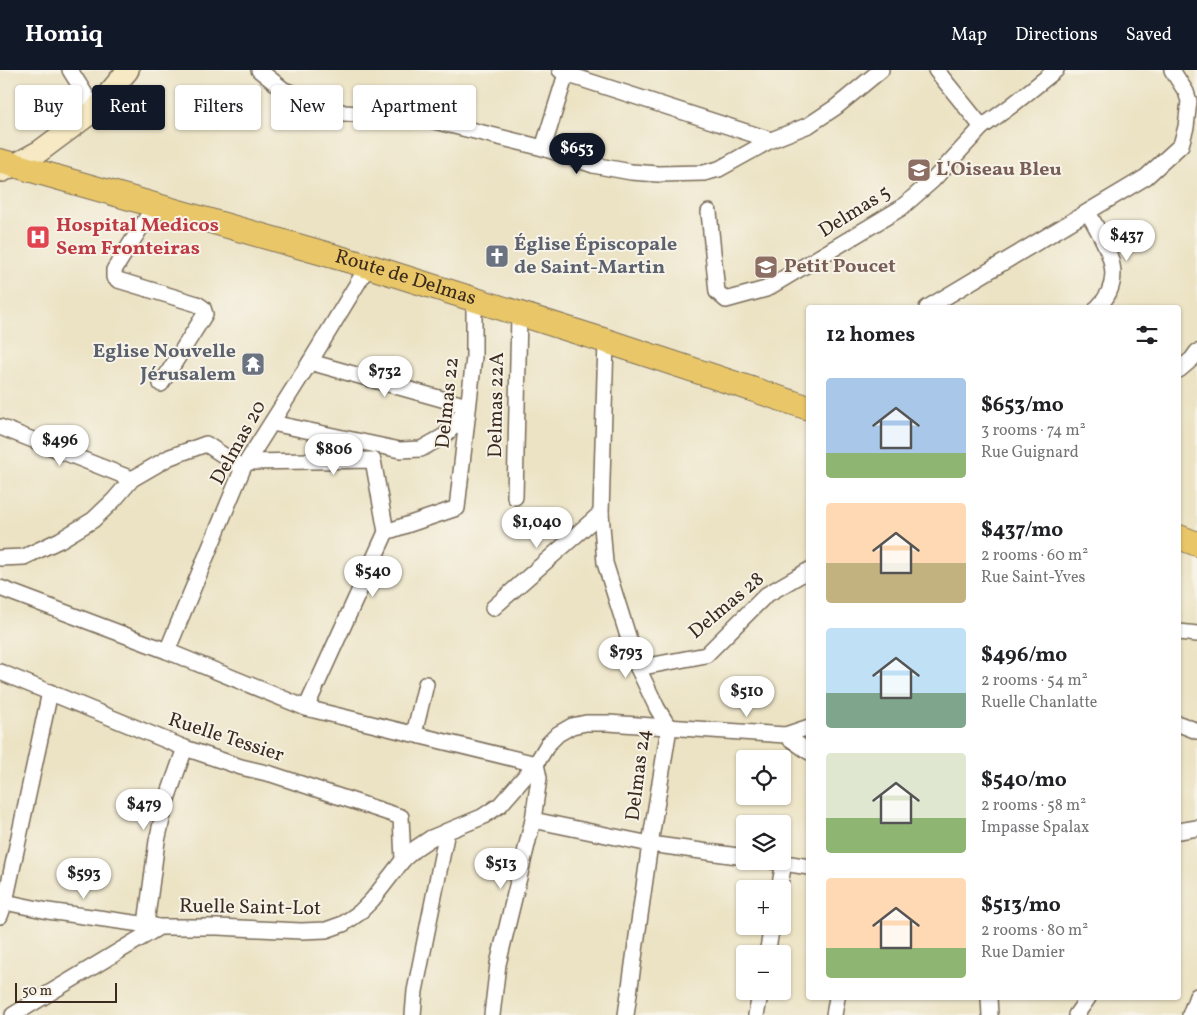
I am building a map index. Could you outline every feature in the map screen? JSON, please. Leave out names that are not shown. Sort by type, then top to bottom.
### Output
[{"type":"main road","name":"Route de Delmas","points":[[5,166],[155,205],[368,266],[474,301],[806,404]]},
{"type":"main road","points":[[1181,538],[1197,544]]},
{"type":"street","points":[[70,70],[92,105]]},
{"type":"street","points":[[116,85],[128,70]]},
{"type":"street","points":[[259,70],[284,90],[344,113],[422,118],[542,148],[593,165],[631,172],[658,174],[704,172],[719,169],[772,140],[809,125],[836,107],[881,70]]},
{"type":"street","points":[[936,70],[982,127]]},
{"type":"street","name":"Delmas 5","points":[[709,212],[717,292],[726,300],[766,289],[901,208],[933,180],[982,127],[1056,70]]},
{"type":"street","points":[[932,305],[1146,177],[1181,145],[1186,127],[1189,102],[1186,92],[1172,70]]},
{"type":"street","points":[[542,148],[563,72],[772,140]]},
{"type":"street","points":[[5,166],[40,151],[92,112]]},
{"type":"street","points":[[155,205],[114,270],[114,277],[118,280],[197,304],[203,308],[205,314],[161,384]]},
{"type":"street","points":[[1088,212],[1109,252],[1113,270],[1114,278],[1108,296],[1100,305]]},
{"type":"street","name":"Delmas 20","points":[[167,651],[245,465],[368,266]]},
{"type":"street","name":"Delmas 22","points":[[386,532],[457,508],[474,357],[474,301]]},
{"type":"street","name":"Delmas 22A","points":[[515,497],[519,315]]},
{"type":"street","name":"Delmas 24","points":[[606,341],[601,513],[605,563],[638,668],[669,728],[650,844],[626,1015]]},
{"type":"street","points":[[1181,368],[1195,358]]},
{"type":"street","points":[[272,422],[400,450],[421,449],[444,436],[456,424],[467,406],[310,362]]},
{"type":"street","points":[[0,427],[132,479]]},
{"type":"street","points":[[0,558],[24,557],[60,540],[93,520],[132,479],[170,457],[206,444],[245,465],[373,460],[386,532],[306,708]]},
{"type":"street","points":[[493,608],[601,513]]},
{"type":"street","name":"Delmas 28","points":[[638,668],[706,655],[766,595],[806,572]]},
{"type":"street","points":[[0,588],[167,651],[306,708],[536,764],[539,778],[533,820],[498,964],[492,1015]]},
{"type":"street","points":[[1181,632],[1197,634]]},
{"type":"street","name":"Ruelle Tessier","points":[[0,672],[185,748],[401,817],[403,860]]},
{"type":"street","points":[[414,734],[426,684]]},
{"type":"street","points":[[50,692],[2,906],[153,926],[157,841],[166,802],[185,748]]},
{"type":"street","name":"Ruelle Saint-Lot","points":[[13,1015],[153,926],[218,927],[301,932],[326,930],[343,924],[359,913],[372,900],[403,860],[431,838],[482,818],[500,805],[536,764],[548,744],[558,734],[572,726],[586,723],[608,723],[785,735]]},
{"type":"street","points":[[1181,725],[1197,731]]},
{"type":"street","points":[[785,735],[806,728]]},
{"type":"street","points":[[785,735],[806,750]]},
{"type":"street","points":[[533,820],[650,844],[736,856]]},
{"type":"street","points":[[1181,831],[1197,828]]},
{"type":"street","points":[[413,1015],[415,991],[447,831]]},
{"type":"street","points":[[791,864],[806,867]]},
{"type":"street","points":[[1190,1015],[1197,996]]},
{"type":"street","points":[[756,1015],[758,1000]]},
{"type":"street","points":[[834,1015],[837,1000]]},
{"type":"street","points":[[989,1000],[990,1015]]},
{"type":"street","points":[[1076,1015],[1087,1000]]},
{"type":"place","name":"L'Oiseau Bleu","points":[[919,170]]},
{"type":"place","name":"Hospital Medicos Sem Fronteiras","points":[[38,237]]},
{"type":"place","name":"Église Épiscopale de Saint-Martin","points":[[497,256]]},
{"type":"place","name":"Petit Poucet","points":[[766,267]]},
{"type":"place","name":"Eglise Nouvelle Jérusalem","points":[[253,364]]}]
